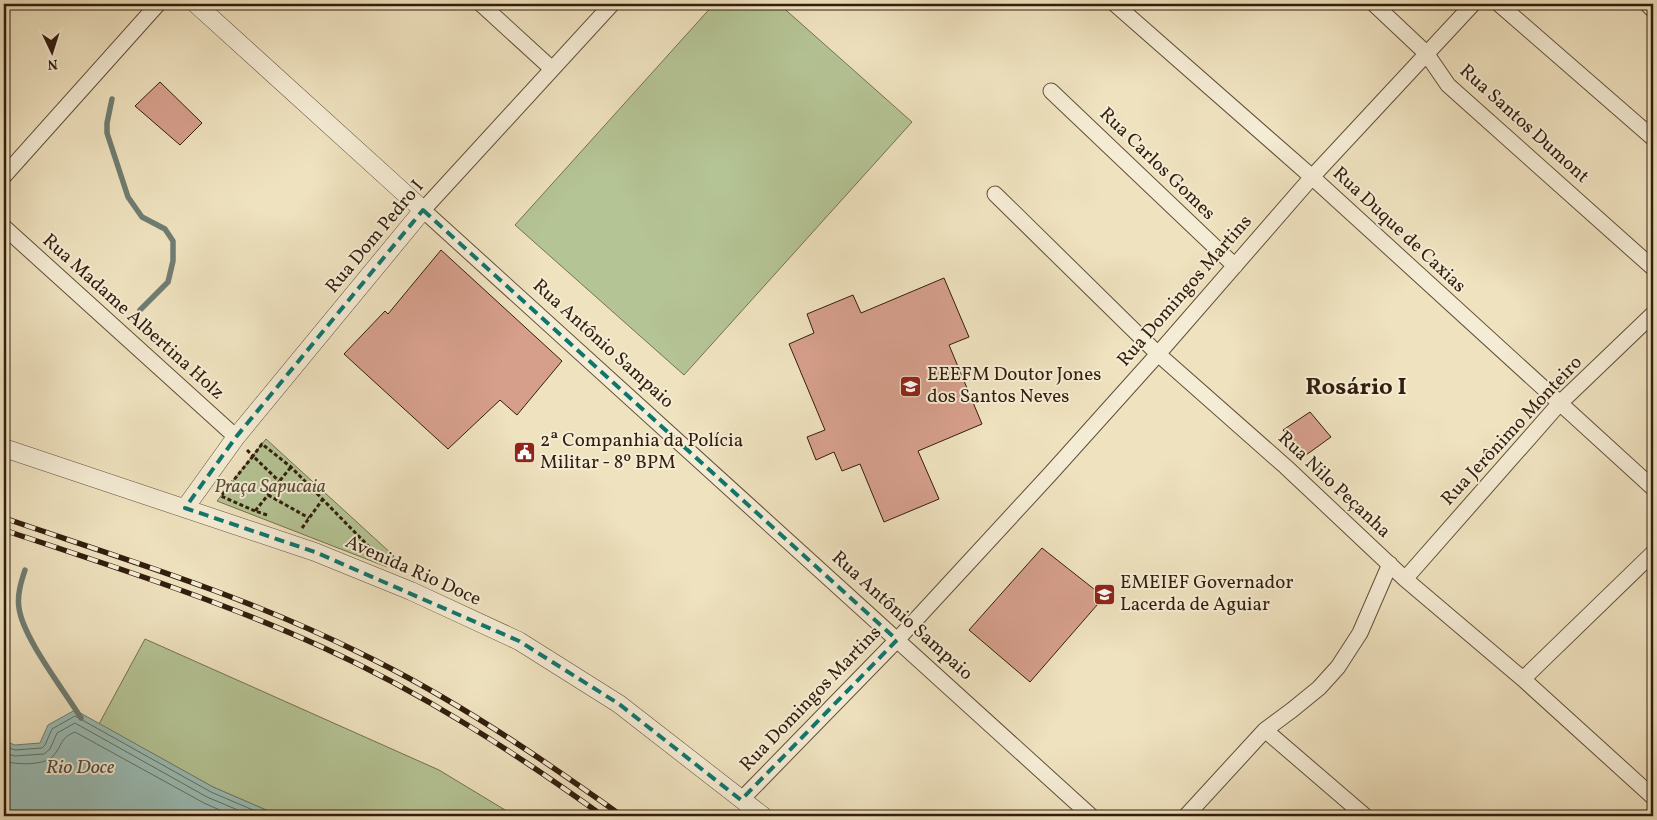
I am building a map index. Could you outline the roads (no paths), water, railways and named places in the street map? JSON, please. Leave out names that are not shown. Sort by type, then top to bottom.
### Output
[{"type":"street","points":[[4,176],[158,4]]},
{"type":"street","name":"Rua Antônio Sampaio","points":[[196,4],[1092,816]]},
{"type":"street","points":[[481,4],[551,68]]},
{"type":"street","name":"Rua Dom Pedro I","points":[[185,508],[236,437],[424,210],[551,68],[612,4]]},
{"type":"street","name":"Rua Duque de Caxias","points":[[1115,4],[1312,177],[1653,488]]},
{"type":"street","name":"Rua Santos Dumont","points":[[1374,4],[1426,53],[1448,85],[1653,268]]},
{"type":"street","name":"Rua Domingos Martins","points":[[740,800],[897,640],[1158,354],[1312,177],[1473,4]]},
{"type":"street","points":[[1499,4],[1653,138]]},
{"type":"street","points":[[1647,4],[1653,10]]},
{"type":"street","name":"Rua Carlos Gomes","points":[[1051,91],[1235,266]]},
{"type":"street","name":"Rua Nilo Peçanha","points":[[995,194],[1158,354],[1286,467],[1405,579],[1523,679],[1653,797]]},
{"type":"street","name":"Rua Madame Albertina Holz","points":[[4,227],[236,437]]},
{"type":"street","name":"Rua Jerônimo Monteiro","points":[[1405,579],[1559,404],[1653,314]]},
{"type":"street","name":"Avenida Rio Doce","points":[[4,448],[315,552],[411,591],[518,641],[619,704],[763,816]]},
{"type":"street","points":[[1523,679],[1653,553]]},
{"type":"street","points":[[1186,816],[1265,730],[1319,688],[1338,667],[1360,633],[1390,564]]},
{"type":"street","points":[[1265,730],[1365,816]]},
{"type":"water","name":"Rio Doce","points":[[75,710],[213,787],[280,816],[4,816],[4,741],[15,745],[40,743],[48,725]]},
{"type":"waterway","points":[[112,99],[107,133],[128,197],[142,217],[165,229],[173,241],[173,261],[168,282],[140,310]]},
{"type":"waterway","points":[[25,570],[19,598],[22,620],[45,664],[81,718]]},
{"type":"railway","points":[[4,518],[229,596],[360,653],[395,670],[462,709],[559,772],[622,816]]},
{"type":"railway","points":[[4,530],[204,599],[322,647],[396,684],[467,725],[536,769],[603,816]]},
{"type":"place","name":"EEEFM Doutor Jones dos Santos Neves","points":[[911,386]]},
{"type":"place","name":"2ª Companhia da Polícia Militar - 8º BPM","points":[[524,452]]},
{"type":"place","name":"EMEIEF Governador Lacerda de Aguiar","points":[[1104,594]]},
{"type":"district","name":"Rosário I","points":[[1356,388]]},
{"type":"park label","name":"Praça Sapucaia","points":[[270,487]]}]
